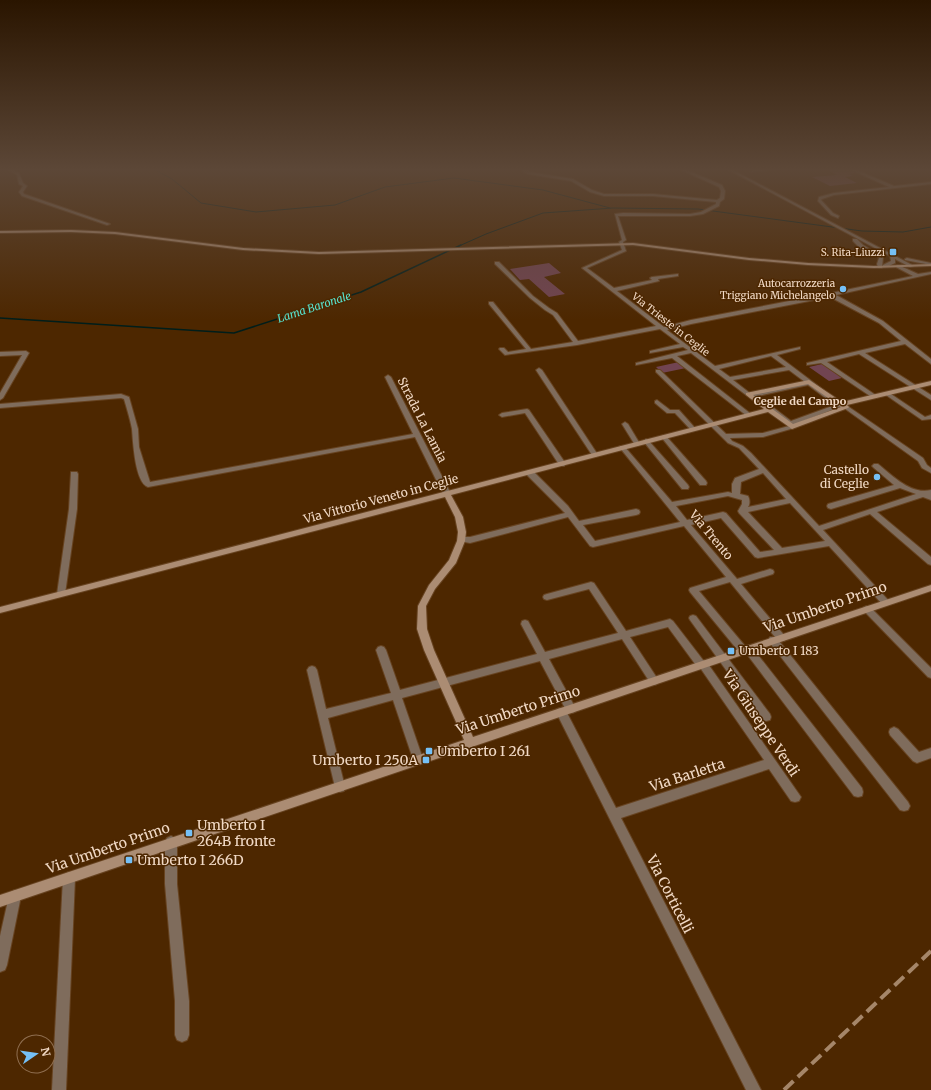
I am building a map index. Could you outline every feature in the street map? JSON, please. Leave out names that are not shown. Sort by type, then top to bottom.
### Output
[{"type":"main road","points":[[0,232],[71,231],[115,233],[237,248],[291,252],[348,253],[622,244],[655,246],[779,262],[840,266],[930,265]]},
{"type":"main road","points":[[748,394],[809,382],[844,405]]},
{"type":"main road","points":[[748,394],[767,410],[792,427],[844,405],[931,383]]},
{"type":"main road","name":"Via Vittorio Veneto in Ceglie","points":[[0,610],[767,410]]},
{"type":"main road","points":[[447,494],[462,525],[462,539],[459,550],[432,587],[422,606],[422,629],[429,650],[470,742]]},
{"type":"main road","name":"Via Umberto Primo","points":[[0,901],[171,842],[340,787],[418,759],[931,588]]},
{"type":"street","points":[[93,219],[108,224]]},
{"type":"street","points":[[617,219],[624,240],[621,242],[622,244]]},
{"type":"street","points":[[824,219],[912,266]]},
{"type":"street","points":[[825,219],[875,246]]},
{"type":"street","points":[[855,240],[861,246],[881,258],[879,264],[883,266],[893,262],[894,256]]},
{"type":"street","name":"Via Trieste in Ceglie","points":[[622,244],[625,249],[621,253],[584,268],[748,394]]},
{"type":"street","points":[[894,256],[930,265]]},
{"type":"street","points":[[497,263],[532,297],[555,314],[577,343]]},
{"type":"street","points":[[898,266],[917,276]]},
{"type":"street","points":[[502,349],[507,354],[662,328],[831,295],[931,273]]},
{"type":"street","points":[[613,290],[657,280],[652,278],[676,274]]},
{"type":"street","points":[[831,295],[881,322],[931,362]]},
{"type":"street","points":[[491,303],[529,350]]},
{"type":"street","points":[[809,364],[905,342]]},
{"type":"street","points":[[652,352],[683,344]]},
{"type":"street","points":[[714,368],[798,348]]},
{"type":"street","points":[[638,364],[692,351]]},
{"type":"street","points":[[0,354],[26,353],[0,398]]},
{"type":"street","points":[[861,353],[931,398]]},
{"type":"street","points":[[772,354],[840,405],[790,424],[753,395],[809,382]]},
{"type":"street","points":[[673,356],[748,415]]},
{"type":"street","points":[[822,361],[875,397]]},
{"type":"street","points":[[728,379],[791,368]]},
{"type":"street","points":[[539,370],[595,455]]},
{"type":"street","points":[[658,371],[730,442],[741,447],[764,470],[886,603]]},
{"type":"street","name":"Strada La Lamia","points":[[388,377],[447,494]]},
{"type":"street","points":[[888,394],[924,419],[931,417]]},
{"type":"street","points":[[0,406],[122,396],[127,398],[135,429],[136,447],[145,482],[148,485],[416,435]]},
{"type":"street","points":[[657,402],[669,412],[677,411],[693,429]]},
{"type":"street","points":[[844,405],[921,460],[924,466],[931,471]]},
{"type":"street","points":[[502,415],[527,411],[562,464]]},
{"type":"street","points":[[625,424],[637,444]]},
{"type":"street","points":[[725,436],[763,435],[792,427]]},
{"type":"street","points":[[664,437],[703,483]]},
{"type":"street","points":[[646,441],[685,487]]},
{"type":"street","name":"Via Trento","points":[[622,447],[733,581],[904,806]]},
{"type":"street","points":[[876,466],[900,486],[930,495]]},
{"type":"street","points":[[736,496],[736,484],[738,480],[764,470]]},
{"type":"street","points":[[529,472],[570,514],[593,544],[722,515],[758,555],[831,543]]},
{"type":"street","points":[[61,594],[73,509],[74,474]]},
{"type":"street","points":[[832,506],[900,486]]},
{"type":"street","points":[[670,505],[728,494],[745,498],[746,504],[742,510]]},
{"type":"street","points":[[818,529],[871,511],[930,495]]},
{"type":"street","points":[[742,510],[791,500]]},
{"type":"street","points":[[742,510],[780,551]]},
{"type":"street","points":[[871,511],[931,562]]},
{"type":"street","points":[[577,524],[636,512]]},
{"type":"street","points":[[462,539],[470,540],[570,514]]},
{"type":"street","points":[[770,572],[693,590],[746,650],[858,792]]},
{"type":"street","points":[[547,597],[591,585],[654,681]]},
{"type":"street","points":[[867,609],[931,674]]},
{"type":"street","points":[[693,618],[766,717]]},
{"type":"street","name":"Via Giuseppe Verdi","points":[[624,636],[670,623],[702,664],[795,797]]},
{"type":"street","name":"Via Corticelli","points":[[525,624],[543,658],[613,815],[754,1090]]},
{"type":"street","points":[[322,715],[624,636]]},
{"type":"street","points":[[381,650],[418,759]]},
{"type":"street","points":[[312,670],[340,787]]},
{"type":"street","points":[[894,732],[917,758],[931,753]]},
{"type":"street","name":"Via Barletta","points":[[613,815],[771,763]]},
{"type":"street","points":[[171,842],[171,884],[182,1001],[182,1035]]},
{"type":"street","points":[[59,1090],[68,878]]},
{"type":"street","points":[[0,966],[15,896]]},
{"type":"shaded area","points":[[549,263],[561,273],[544,277],[565,294],[549,297],[529,279],[520,280],[510,269]]},
{"type":"shaded area","points":[[679,362],[686,368],[662,373],[656,367]]},
{"type":"shaded area","points":[[822,364],[842,378],[829,381],[809,367]]},
{"type":"waterway","points":[[459,246],[527,219]]},
{"type":"waterway","points":[[772,219],[862,231],[903,232],[931,227]]},
{"type":"waterway","name":"Lama Baronale","points":[[0,318],[234,333],[361,292],[461,245]]},
{"type":"railway","points":[[784,1090],[931,951]]},
{"type":"place","name":"S. Rita-Liuzzi","points":[[893,252]]},
{"type":"place","name":"Autocarrozzeria Triggiano Michelangelo","points":[[843,289]]},
{"type":"place","name":"Castello di Ceglie","points":[[877,477]]},
{"type":"place","name":"Umberto I 183","points":[[731,651]]},
{"type":"place","name":"Umberto I 261","points":[[429,751]]},
{"type":"place","name":"Umberto I 250A","points":[[426,760]]},
{"type":"place","name":"Umberto I 264B fronte","points":[[189,833]]},
{"type":"place","name":"Umberto I 266D","points":[[129,860]]},
{"type":"district","name":"Ceglie del Campo","points":[[800,401]]}]
